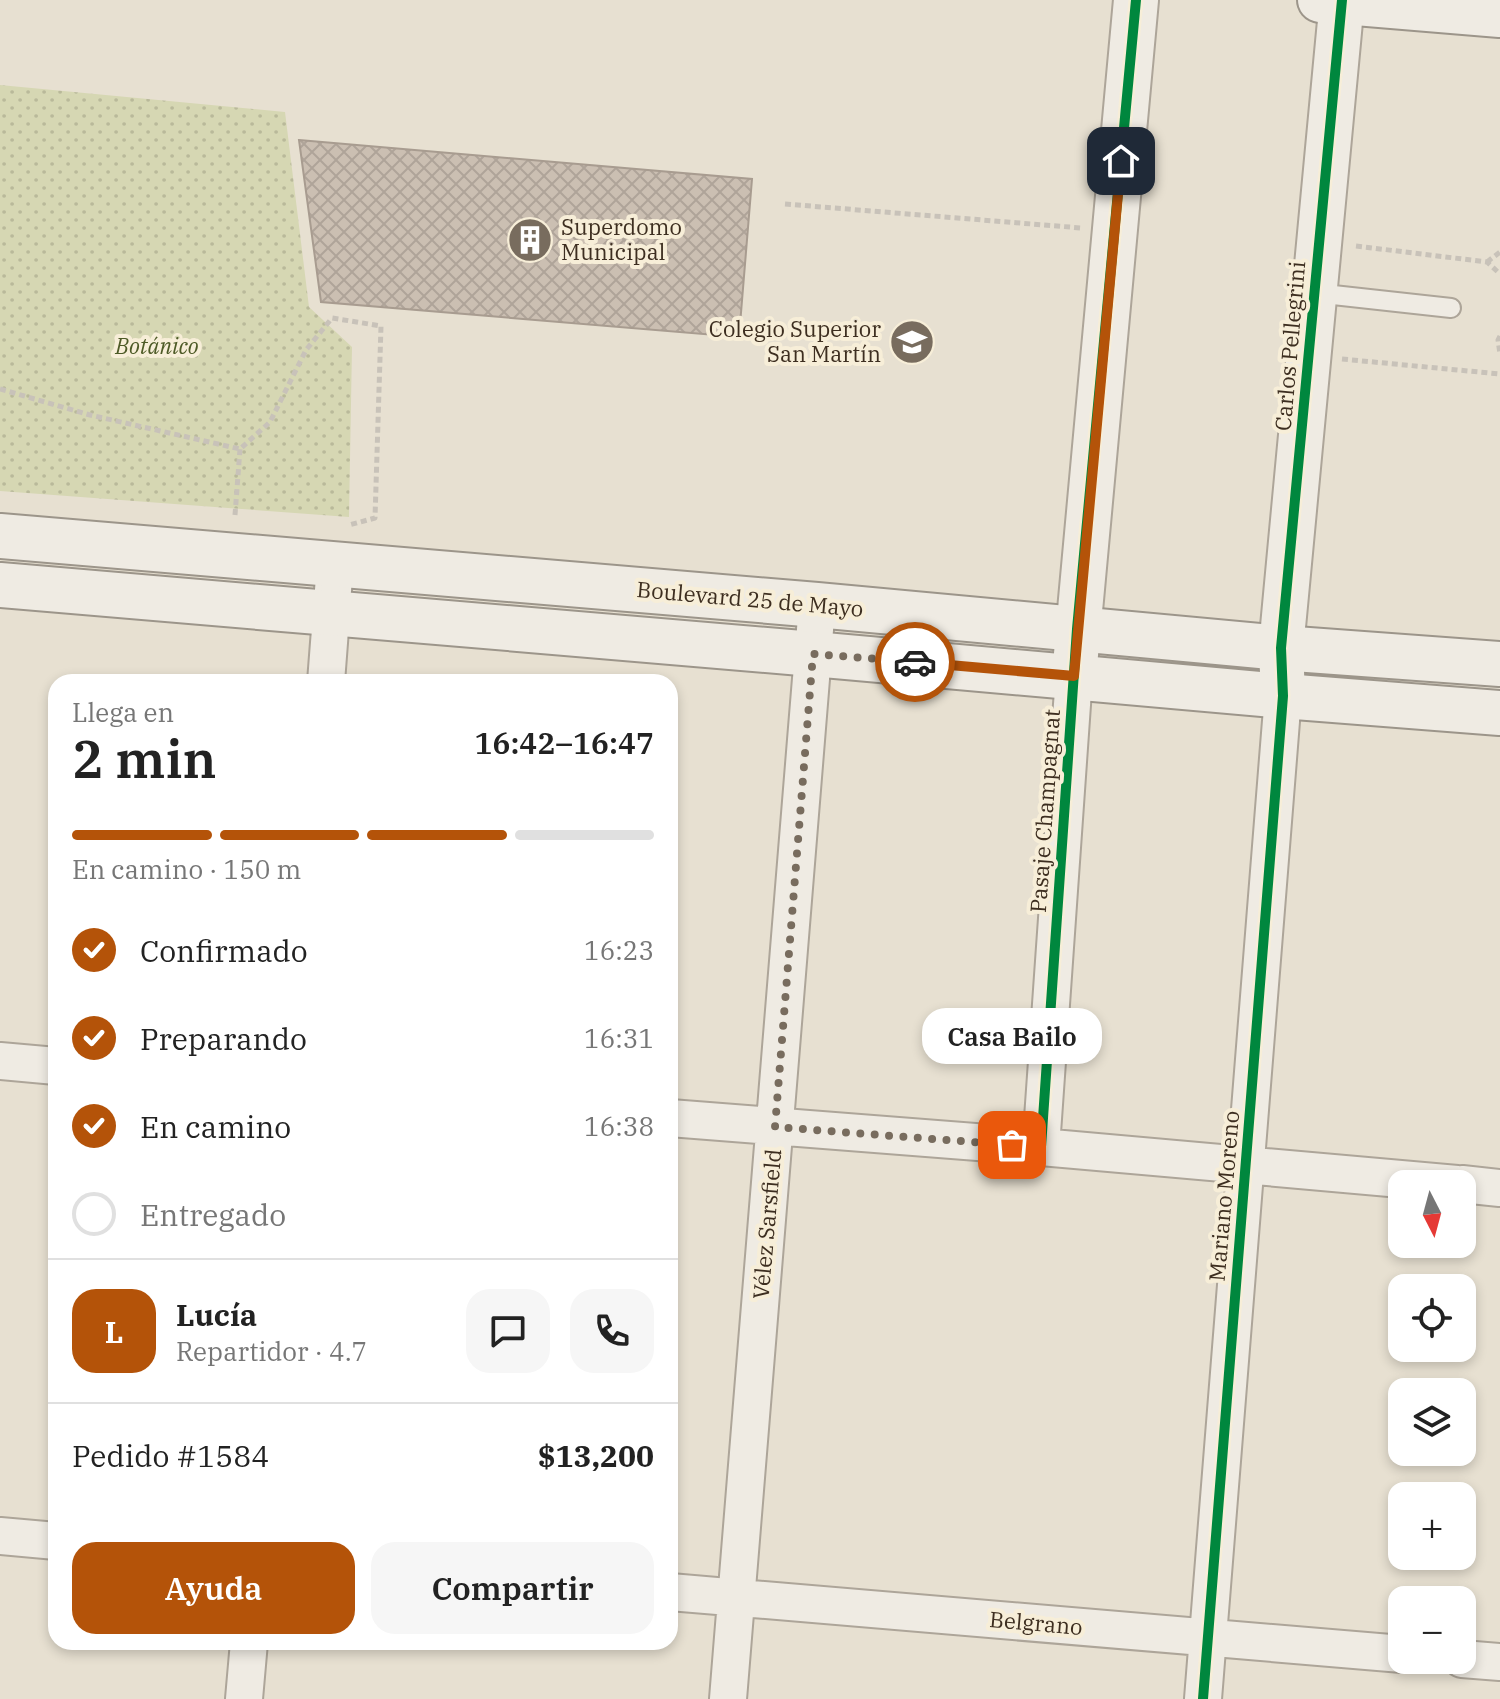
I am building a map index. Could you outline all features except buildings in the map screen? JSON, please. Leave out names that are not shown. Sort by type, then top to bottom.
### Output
[{"type":"main road","name":"Pasaje Champagnat","points":[[1074,676],[1136,0]]},
{"type":"main road","points":[[1335,1],[1500,15]]},
{"type":"main road","name":"Carlos Pellegrini","points":[[1283,696],[1281,648],[1320,242],[1335,1]]},
{"type":"main road","name":"Boulevard 25 de Mayo","points":[[0,536],[338,544],[817,605],[1281,648],[1500,664]]},
{"type":"main road","points":[[0,585],[1500,713]]},
{"type":"street","points":[[327,674],[338,544]]},
{"type":"street","name":"Vélez Sarsfield","points":[[728,1699],[817,605]]},
{"type":"street","name":"Pasaje Champagnat","points":[[1041,1147],[1074,676]]},
{"type":"street","name":"Mariano Moreno","points":[[1203,1699],[1283,696]]},
{"type":"street","points":[[0,1061],[48,1065]]},
{"type":"street","points":[[678,1119],[1388,1178]]},
{"type":"street","points":[[1476,1186],[1500,1188]]},
{"type":"street","points":[[0,1536],[48,1540]]},
{"type":"street","name":"Belgrano","points":[[678,1593],[1388,1653]]},
{"type":"street","points":[[244,1699],[248,1650]]},
{"type":"street","points":[[1476,1660],[1500,1662]]},
{"type":"lane","points":[[1315,293],[1451,308]]},
{"type":"path","points":[[785,204],[1114,231]]},
{"type":"path","points":[[1320,242],[1487,262],[1500,274]]},
{"type":"path","points":[[1487,262],[1500,252]]},
{"type":"path","points":[[249,517],[235,515],[240,449],[270,422],[306,350],[332,318],[381,326],[375,518],[351,525],[338,544]]},
{"type":"path","points":[[1500,336],[1500,354]]},
{"type":"path","points":[[1309,356],[1500,374]]},
{"type":"path","points":[[0,389],[90,415],[240,449]]},
{"type":"green space","name":"Botánico","points":[[0,85],[285,112],[309,307],[352,347],[349,517],[0,491]]},
{"type":"cycle path","points":[[1041,1147],[1077,629],[1136,0]]},
{"type":"cycle path","points":[[1203,1699],[1283,696],[1281,648],[1342,0]]},
{"type":"way so far","points":[[915,662],[813,654],[775,1127],[1012,1145]]},
{"type":"place","name":"Superdomo Municipal","points":[[530,240]]},
{"type":"place","name":"Colegio Superior San Martín","points":[[912,342]]},
{"type":"place","name":"Casa Bailo","points":[[1012,1145]]},
{"type":"route","points":[[915,662],[1074,676],[1121,161]]}]
